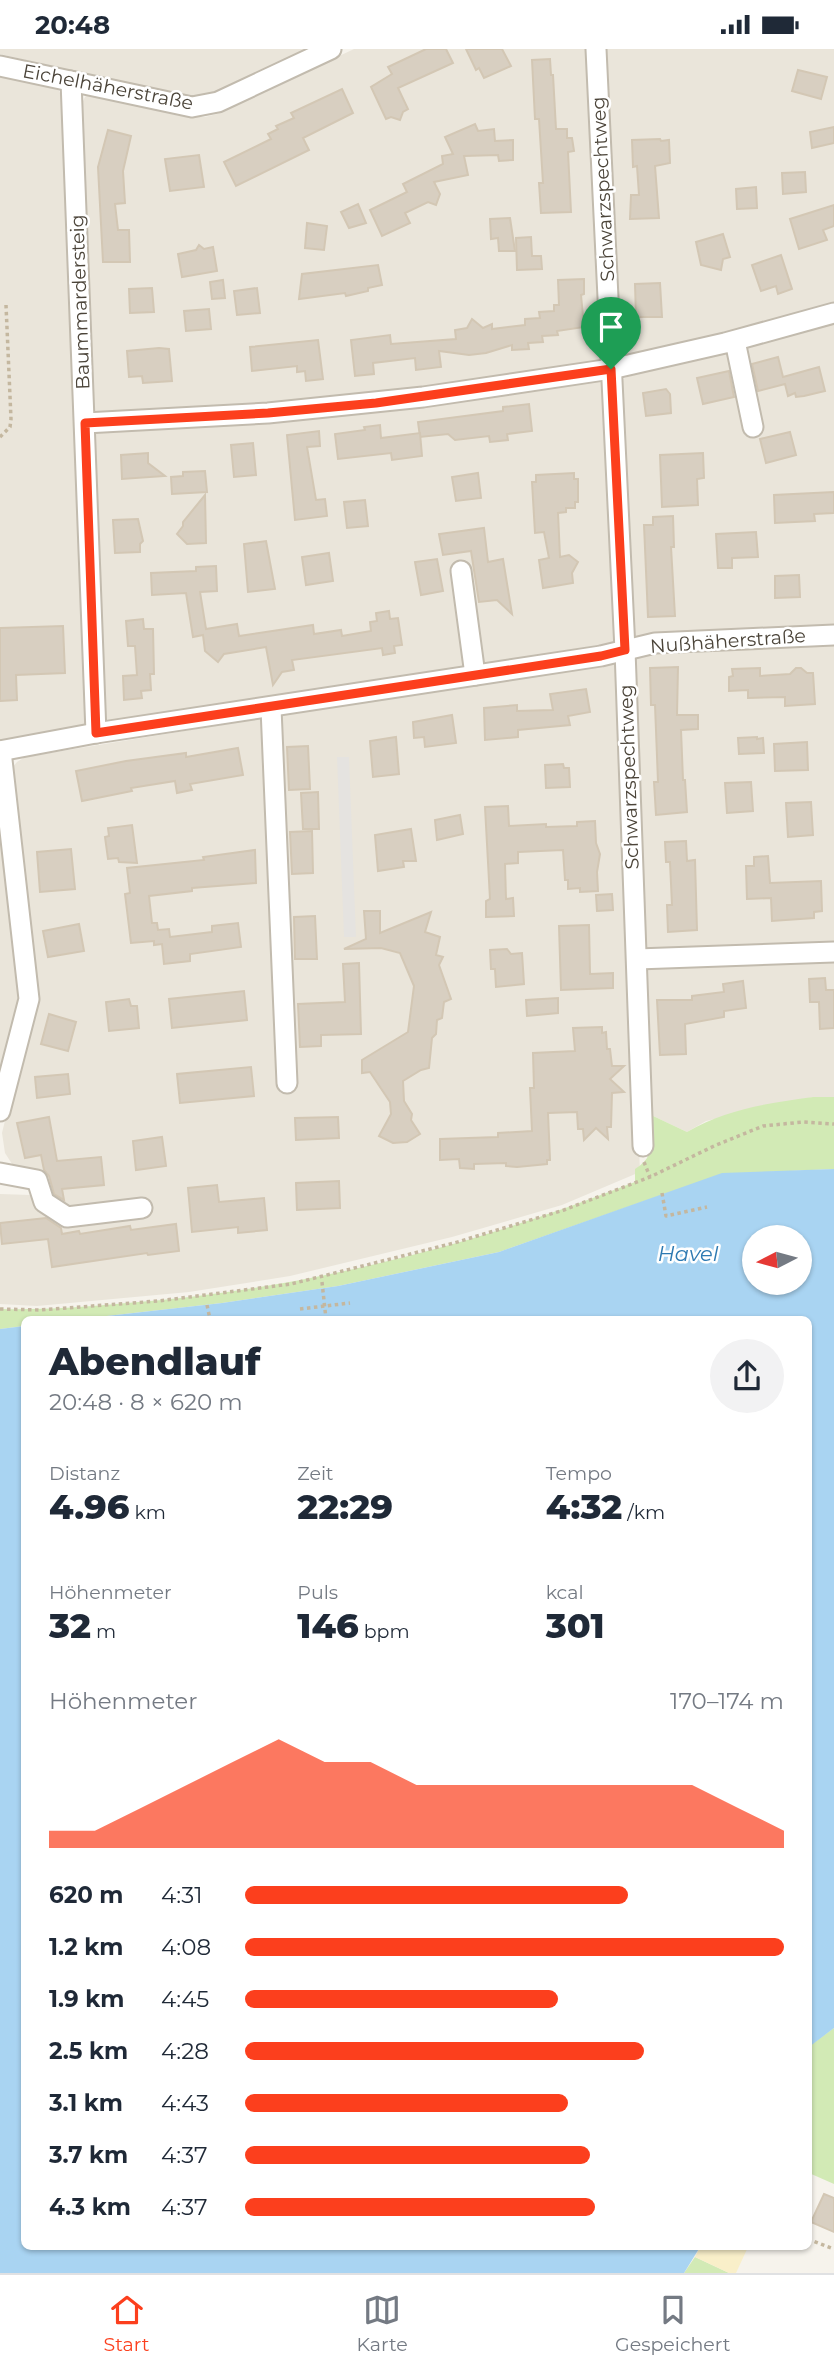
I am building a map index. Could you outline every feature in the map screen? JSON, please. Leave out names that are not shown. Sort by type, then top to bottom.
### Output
[{"type":"street","name":"Eichelhäherstraße","points":[[0,66],[192,107],[218,102],[331,49]]},
{"type":"street","name":"Schwarzspechtweg","points":[[596,49],[625,650],[643,1146]]},
{"type":"street","name":"Baummardersteig","points":[[71,81],[96,733]]},
{"type":"street","points":[[85,423],[268,413],[376,403],[611,369],[734,341],[834,313]]},
{"type":"street","points":[[734,341],[753,427]]},
{"type":"street","points":[[461,571],[475,675]]},
{"type":"street","name":"Nußhäherstraße","points":[[1,751],[96,733],[601,656],[655,643],[834,635]]},
{"type":"street","points":[[271,708],[287,1083]]},
{"type":"street","points":[[0,1111],[29,999],[1,751]]},
{"type":"street","points":[[637,959],[834,952]]},
{"type":"street","points":[[0,1173],[37,1180],[44,1202],[68,1217],[142,1208]]},
{"type":"path","points":[[0,437],[6,433],[11,419],[6,305]]},
{"type":"path","points":[[0,1309],[40,1310],[158,1301],[291,1284],[454,1243],[564,1210],[650,1177],[763,1126],[803,1122],[834,1124]]},
{"type":"path","points":[[662,1193],[666,1216],[707,1207]]},
{"type":"path","points":[[322,1282],[326,1316]]},
{"type":"path","points":[[300,1309],[350,1303]]},
{"type":"path","points":[[207,1305],[209,1316]]},
{"type":"path","points":[[812,2241],[834,2249]]},
{"type":"shaded area","points":[[0,49],[307,49],[215,93],[195,97],[169,94],[0,54]]},
{"type":"shaded area","points":[[354,49],[591,49],[604,360],[460,390],[95,419],[88,408],[81,105],[85,97],[88,94],[180,116],[205,117],[217,114]]},
{"type":"shaded area","points":[[604,49],[834,49],[834,305],[630,358],[622,357],[618,349]]},
{"type":"shaded area","points":[[0,74],[57,87],[62,97],[86,724],[81,731],[0,743]]},
{"type":"shaded area","points":[[834,321],[834,628],[636,637],[632,635],[621,380]]},
{"type":"shaded area","points":[[603,380],[616,640],[612,643],[111,722],[106,719],[103,712],[89,442],[94,430]]},
{"type":"shaded area","points":[[834,641],[834,945],[647,951],[643,947],[633,653]]},
{"type":"shaded area","points":[[605,662],[613,663],[620,674],[640,1172],[562,1205],[452,1237],[290,1276],[189,1292],[37,1306],[0,1304],[0,1194],[30,1195],[26,1173],[14,1167],[5,1153],[2,1133],[35,998],[11,769],[17,762],[25,757]]},
{"type":"shaded area","points":[[337,757],[349,757],[356,937],[344,937]]},
{"type":"shaded area","points":[[0,791],[22,1001],[0,1086]]},
{"type":"shaded area","points":[[834,958],[834,1097],[813,1097],[706,1121],[687,1132],[651,1115],[645,965]]},
{"type":"green space","points":[[813,1097],[834,1097],[834,1169],[722,1174],[499,1252],[338,1286],[107,1316],[21,1316],[21,1326],[0,1329],[0,1309],[48,1309],[111,1304],[257,1288],[386,1262],[449,1245],[574,1205],[635,1182],[635,1169],[650,1152],[651,1115],[687,1132],[732,1112]]},
{"type":"green space","points":[[834,2028],[834,2184],[812,2174],[812,2044]]},
{"type":"green space","points":[[695,2257],[729,2273],[684,2273]]},
{"type":"sand","points":[[698,2250],[747,2250],[736,2273],[729,2273],[695,2257]]},
{"type":"water","name":"Havel","points":[[834,1169],[834,2028],[812,2045],[812,1316],[107,1316],[338,1286],[499,1252],[722,1173]]},
{"type":"water","points":[[21,1326],[21,2250],[698,2250],[684,2273],[0,2273],[0,1329]]},
{"type":"building","points":[[426,49],[446,49],[453,63],[398,88],[408,109],[403,112],[400,120],[391,117],[386,119],[371,87],[392,74],[388,67]]},
{"type":"building","points":[[466,49],[502,49],[511,66],[484,78],[479,68],[476,70]]},
{"type":"building","points":[[550,59],[556,129],[567,129],[567,138],[572,138],[574,151],[568,152],[571,212],[541,213],[539,183],[543,183],[539,119],[535,119],[532,60]]},
{"type":"building","points":[[798,70],[827,77],[821,99],[792,91]]},
{"type":"building","points":[[342,89],[353,113],[303,138],[309,150],[236,186],[224,162],[271,139],[268,134],[278,129],[276,126],[294,118],[291,113]]},
{"type":"building","points":[[475,124],[478,131],[494,129],[495,141],[513,140],[513,160],[499,161],[498,155],[464,156],[468,175],[434,182],[440,194],[436,205],[428,202],[405,213],[410,223],[382,236],[370,210],[407,192],[403,184],[443,164],[442,156],[453,154],[445,137]]},
{"type":"building","points":[[834,127],[834,143],[812,148],[810,132]]},
{"type":"building","points":[[108,130],[131,136],[123,171],[125,203],[115,204],[118,230],[129,230],[130,262],[103,262],[98,167]]},
{"type":"building","points":[[632,140],[669,140],[670,163],[655,166],[659,218],[630,219],[631,195],[639,195],[637,166],[633,167]]},
{"type":"building","points":[[199,155],[204,187],[170,191],[165,159]]},
{"type":"building","points":[[805,172],[806,192],[783,194],[782,173]]},
{"type":"building","points":[[756,187],[757,208],[737,209],[736,189]]},
{"type":"building","points":[[358,204],[366,223],[349,228],[341,212]]},
{"type":"building","points":[[834,205],[834,226],[823,230],[827,240],[799,249],[790,219]]},
{"type":"building","points":[[510,218],[515,251],[499,251],[498,238],[491,239],[490,219]]},
{"type":"building","points":[[307,223],[327,226],[324,250],[305,248]]},
{"type":"building","points":[[723,234],[730,257],[723,259],[721,270],[701,265],[696,242]]},
{"type":"building","points":[[531,237],[532,256],[541,256],[542,269],[517,270],[516,238]]},
{"type":"building","points":[[199,245],[204,249],[213,247],[217,271],[182,277],[178,254],[196,250]]},
{"type":"building","points":[[781,255],[792,289],[778,294],[776,286],[761,291],[752,265]]},
{"type":"building","points":[[378,265],[382,285],[346,296],[345,293],[299,299],[302,274]]},
{"type":"building","points":[[584,279],[584,294],[581,295],[584,327],[557,331],[558,335],[542,336],[543,342],[528,343],[529,349],[512,350],[512,345],[469,355],[439,351],[441,367],[416,370],[415,358],[373,363],[374,374],[355,376],[351,340],[390,335],[391,344],[456,339],[455,330],[467,328],[472,319],[483,328],[492,324],[492,329],[525,325],[525,319],[540,318],[539,312],[554,311],[554,305],[559,305],[558,280]]},
{"type":"building","points":[[223,280],[225,298],[212,299],[210,282]]},
{"type":"building","points":[[660,283],[662,317],[636,317],[635,284]]},
{"type":"building","points":[[152,288],[154,312],[130,313],[129,289]]},
{"type":"building","points":[[257,288],[260,313],[237,315],[234,291]]},
{"type":"building","points":[[209,309],[211,329],[186,331],[184,311]]},
{"type":"building","points":[[318,340],[323,379],[306,381],[305,371],[297,372],[297,366],[252,371],[250,347]]},
{"type":"building","points":[[169,349],[172,381],[143,383],[142,376],[129,377],[127,351]]},
{"type":"building","points":[[778,357],[783,377],[819,367],[825,391],[804,396],[796,397],[795,393],[788,396],[785,384],[758,391],[752,364]]},
{"type":"building","points":[[729,371],[734,397],[703,404],[697,378]]},
{"type":"building","points":[[666,389],[670,394],[671,413],[646,416],[643,393]]},
{"type":"building","points":[[529,404],[532,431],[507,434],[508,440],[490,442],[489,436],[455,440],[448,434],[420,437],[418,422],[503,411],[503,407]]},
{"type":"building","points":[[380,425],[381,438],[420,433],[422,456],[392,460],[391,453],[338,459],[335,434]]},
{"type":"building","points":[[319,431],[320,446],[307,447],[316,500],[325,499],[327,516],[295,520],[287,435]]},
{"type":"building","points":[[790,432],[796,455],[766,463],[760,439]]},
{"type":"building","points":[[253,443],[256,475],[234,477],[231,445]]},
{"type":"building","points":[[148,453],[148,463],[165,476],[122,479],[121,455]]},
{"type":"building","points":[[703,453],[704,478],[697,479],[698,505],[662,507],[660,455]]},
{"type":"building","points":[[205,471],[207,492],[172,494],[171,477],[183,476],[183,472]]},
{"type":"building","points":[[478,473],[481,498],[456,501],[452,477]]},
{"type":"building","points":[[574,473],[574,479],[578,479],[578,502],[575,502],[575,508],[566,508],[566,512],[558,513],[560,557],[569,555],[578,562],[572,573],[573,583],[543,588],[539,560],[549,558],[544,532],[535,533],[532,482],[536,482],[536,475]]},
{"type":"building","points":[[834,492],[834,513],[814,514],[815,521],[775,523],[774,495]]},
{"type":"building","points":[[205,495],[206,543],[187,544],[177,534],[183,522]]},
{"type":"building","points":[[365,500],[368,526],[347,528],[344,502]]},
{"type":"building","points":[[673,516],[674,547],[671,547],[675,616],[648,617],[644,525],[653,525],[653,517]]},
{"type":"building","points":[[138,519],[143,541],[140,544],[140,552],[115,553],[113,520]]},
{"type":"building","points":[[484,528],[488,562],[503,559],[512,614],[497,600],[479,602],[471,551],[443,555],[439,534]]},
{"type":"building","points":[[756,532],[758,557],[732,558],[732,568],[718,568],[716,534]]},
{"type":"building","points":[[266,541],[275,589],[248,592],[244,544]]},
{"type":"building","points":[[329,553],[333,581],[306,585],[302,557]]},
{"type":"building","points":[[437,559],[443,591],[421,595],[415,562]]},
{"type":"building","points":[[216,566],[217,591],[200,592],[206,629],[237,624],[239,636],[313,625],[314,634],[341,630],[342,636],[371,631],[370,622],[377,621],[376,613],[389,611],[390,619],[398,618],[402,645],[394,646],[395,653],[383,655],[382,648],[292,660],[294,670],[282,672],[273,685],[266,647],[224,654],[218,662],[205,651],[203,635],[193,637],[186,593],[152,595],[151,573],[196,571],[196,567]]},
{"type":"building","points":[[799,575],[800,597],[775,598],[775,576]]},
{"type":"building","points":[[143,619],[144,629],[153,629],[154,674],[150,674],[151,690],[141,691],[142,698],[124,700],[123,676],[137,675],[135,646],[128,646],[126,621]]},
{"type":"building","points":[[63,626],[65,673],[16,675],[17,700],[0,701],[0,628]]},
{"type":"building","points":[[678,667],[677,715],[698,715],[698,729],[681,730],[687,812],[656,815],[654,782],[658,782],[655,705],[651,705],[650,668]]},
{"type":"building","points":[[760,668],[760,676],[790,674],[796,668],[813,673],[815,704],[785,706],[785,697],[748,698],[748,690],[729,691],[732,669]]},
{"type":"building","points":[[586,689],[590,712],[568,716],[570,725],[518,730],[518,737],[485,740],[484,708],[517,705],[517,711],[553,710],[550,694]]},
{"type":"building","points":[[452,715],[456,743],[425,747],[424,737],[414,738],[413,722]]},
{"type":"building","points":[[396,737],[399,774],[373,777],[370,741]]},
{"type":"building","points":[[738,738],[763,738],[764,753],[739,754]]},
{"type":"building","points":[[807,742],[808,770],[775,771],[774,744]]},
{"type":"building","points":[[308,746],[310,789],[289,790],[287,747]]},
{"type":"building","points":[[238,748],[243,775],[190,784],[192,790],[177,793],[175,781],[131,788],[132,791],[82,801],[76,771],[126,761],[186,753],[186,757]]},
{"type":"building","points":[[563,764],[564,768],[569,768],[570,787],[546,788],[545,765]]},
{"type":"building","points":[[751,782],[753,811],[727,813],[725,783]]},
{"type":"building","points":[[318,792],[319,829],[303,829],[301,793]]},
{"type":"building","points":[[811,802],[813,835],[788,837],[786,803]]},
{"type":"building","points":[[508,806],[509,826],[577,826],[577,822],[595,821],[596,843],[600,854],[598,891],[580,892],[580,888],[568,889],[563,850],[518,852],[518,863],[505,864],[506,899],[513,898],[514,916],[486,917],[486,901],[490,899],[485,807]]},
{"type":"building","points":[[460,815],[463,834],[437,840],[435,820]]},
{"type":"building","points":[[132,825],[137,863],[119,862],[118,858],[108,859],[105,837],[109,836],[108,828]]},
{"type":"building","points":[[411,829],[416,861],[403,861],[404,867],[378,871],[375,835]]},
{"type":"building","points":[[312,831],[313,873],[292,874],[290,832]]},
{"type":"building","points":[[686,841],[687,861],[695,860],[697,930],[668,932],[667,905],[672,905],[670,862],[666,862],[665,842]]},
{"type":"building","points":[[71,849],[75,889],[40,892],[37,852]]},
{"type":"building","points":[[255,850],[256,883],[192,888],[192,891],[149,896],[152,923],[157,923],[158,930],[169,929],[170,937],[212,932],[212,926],[238,923],[241,947],[190,954],[190,961],[164,964],[162,944],[154,945],[154,941],[131,943],[125,894],[130,893],[127,868],[204,860],[203,857]]},
{"type":"building","points":[[768,856],[770,883],[821,881],[822,911],[814,912],[814,918],[772,921],[771,898],[747,899],[746,866],[754,866],[754,857]]},
{"type":"building","points":[[612,894],[613,910],[597,911],[596,895]]},
{"type":"building","points":[[364,911],[380,911],[380,933],[431,912],[425,932],[440,937],[436,955],[443,957],[439,965],[451,999],[444,1002],[442,1018],[437,1020],[429,1068],[403,1081],[404,1101],[420,1134],[407,1142],[393,1143],[379,1136],[391,1114],[390,1102],[370,1072],[362,1073],[362,1060],[408,1032],[414,986],[400,953],[381,948],[344,949],[366,939]]},
{"type":"building","points":[[315,916],[317,959],[295,959],[294,917]]},
{"type":"building","points":[[79,924],[84,951],[48,957],[43,931]]},
{"type":"building","points":[[589,925],[590,974],[613,973],[613,988],[561,990],[559,926]]},
{"type":"building","points":[[507,949],[511,954],[522,953],[524,984],[496,987],[490,950]]},
{"type":"building","points":[[359,963],[361,1034],[321,1035],[321,1046],[300,1047],[298,1004],[345,1002],[343,964]]},
{"type":"building","points":[[825,978],[826,990],[834,990],[834,1028],[820,1029],[819,1002],[810,1002],[809,979]]},
{"type":"building","points":[[743,981],[746,1008],[724,1011],[724,1017],[685,1024],[686,1054],[660,1055],[657,1000],[692,1000],[692,996],[724,992],[723,984]]},
{"type":"building","points":[[244,991],[247,1020],[172,1028],[169,999]]},
{"type":"building","points":[[558,998],[558,1013],[527,1016],[526,1000]]},
{"type":"building","points":[[129,999],[131,1006],[137,1006],[139,1028],[109,1031],[106,1002]]},
{"type":"building","points":[[49,1014],[76,1022],[68,1051],[41,1044]]},
{"type":"building","points":[[602,1027],[602,1033],[606,1032],[612,1066],[624,1066],[610,1079],[624,1092],[612,1093],[608,1139],[596,1128],[584,1140],[583,1129],[578,1129],[577,1112],[548,1113],[550,1160],[547,1160],[547,1164],[517,1167],[506,1166],[506,1163],[474,1164],[474,1169],[460,1168],[459,1159],[440,1160],[440,1139],[498,1137],[498,1133],[532,1131],[530,1088],[534,1088],[533,1053],[575,1051],[573,1028]]},
{"type":"building","points":[[251,1067],[254,1096],[180,1103],[177,1074]]},
{"type":"building","points":[[68,1074],[70,1094],[37,1098],[35,1077]]},
{"type":"building","points":[[49,1117],[57,1161],[101,1157],[104,1185],[62,1189],[64,1200],[54,1194],[41,1155],[25,1158],[17,1123]]},
{"type":"building","points":[[338,1117],[339,1138],[296,1140],[295,1118]]},
{"type":"building","points":[[162,1137],[166,1166],[136,1170],[133,1141]]},
{"type":"building","points":[[339,1181],[340,1208],[297,1210],[296,1183]]},
{"type":"building","points":[[217,1185],[219,1202],[264,1198],[267,1230],[238,1233],[238,1227],[192,1232],[188,1188]]},
{"type":"building","points":[[46,1218],[61,1228],[62,1234],[176,1224],[179,1251],[52,1267],[48,1239],[2,1244],[0,1223]]},
{"type":"building","points":[[824,2194],[834,2198],[834,2232],[812,2222]]},
{"type":"route","points":[[611,369],[625,650],[271,708],[96,733],[85,423],[268,413],[376,403],[611,369]]}]
